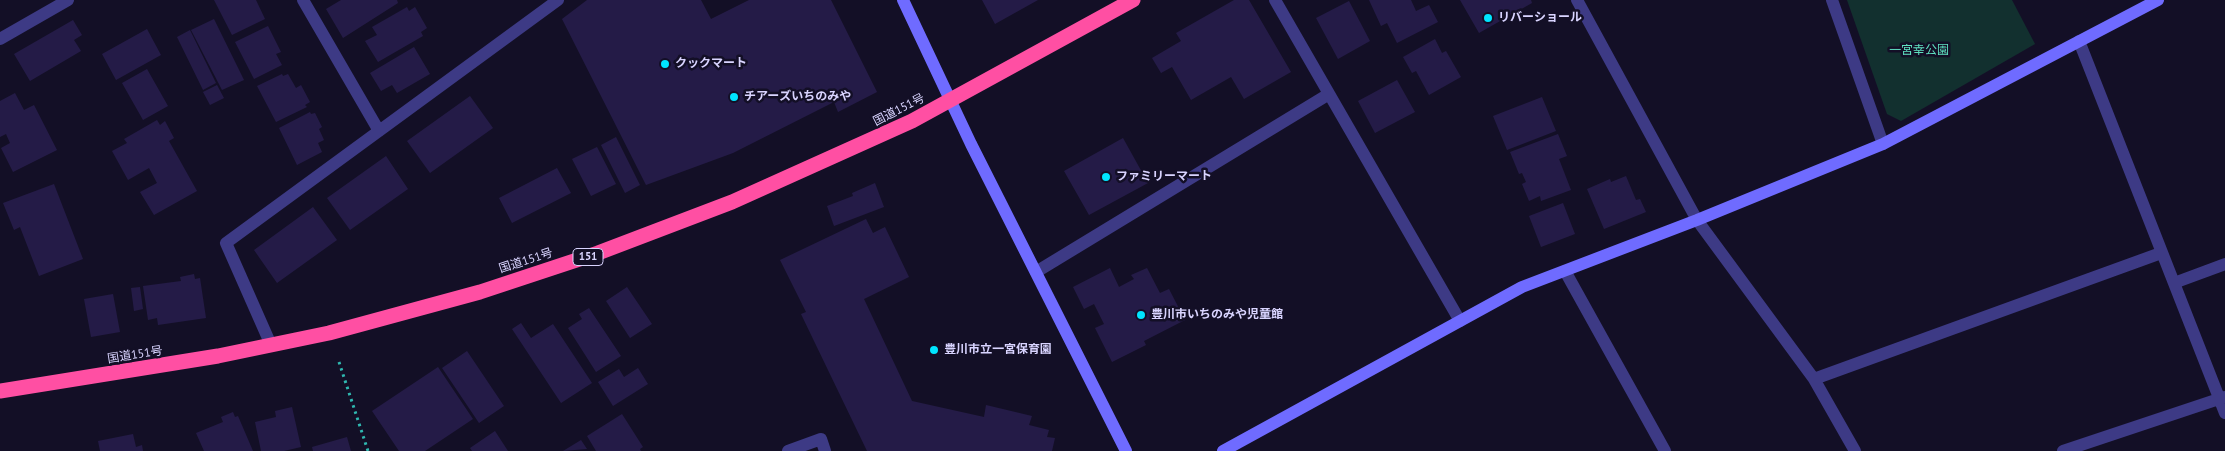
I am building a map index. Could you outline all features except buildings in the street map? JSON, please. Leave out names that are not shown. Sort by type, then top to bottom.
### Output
[{"type":"highway","name":"国道151号","points":[[0,391],[191,361],[330,333],[480,292],[598,253],[732,202],[904,125],[1126,2]]},
{"type":"street","points":[[0,39],[68,0]]},
{"type":"street","points":[[303,0],[378,131]]},
{"type":"street","points":[[271,345],[226,242],[558,0]]},
{"type":"street","points":[[903,0],[1126,451]]},
{"type":"street","points":[[1275,0],[1460,321]]},
{"type":"street","points":[[1577,0],[1697,220],[1814,379],[1855,451]]},
{"type":"street","points":[[1832,0],[1883,144]]},
{"type":"street","points":[[1223,451],[1522,287],[1697,220],[1883,144],[2158,0]]},
{"type":"street","points":[[2079,41],[2161,253],[2223,398],[2225,414]]},
{"type":"street","points":[[1036,272],[1330,94]]},
{"type":"street","points":[[1814,379],[2161,253]]},
{"type":"street","points":[[2174,283],[2225,264]]},
{"type":"street","points":[[1565,271],[1665,451]]},
{"type":"street","points":[[2063,451],[2223,398]]},
{"type":"street","points":[[788,451],[821,439],[825,451]]},
{"type":"path","points":[[339,362],[368,451]]},
{"type":"green space","name":"一宮幸公園","points":[[1847,0],[2012,0],[2035,44],[1901,121],[1887,114]]},
{"type":"place","name":"リバーショール","points":[[1488,18]]},
{"type":"place","name":"クックマート","points":[[665,64]]},
{"type":"place","name":"チアーズいちのみや","points":[[734,97]]},
{"type":"place","name":"ファミリーマート","points":[[1106,177]]},
{"type":"place","name":"豊川市いちのみや児童館","points":[[1141,315]]},
{"type":"place","name":"豊川市立一宮保育園","points":[[934,350]]}]
